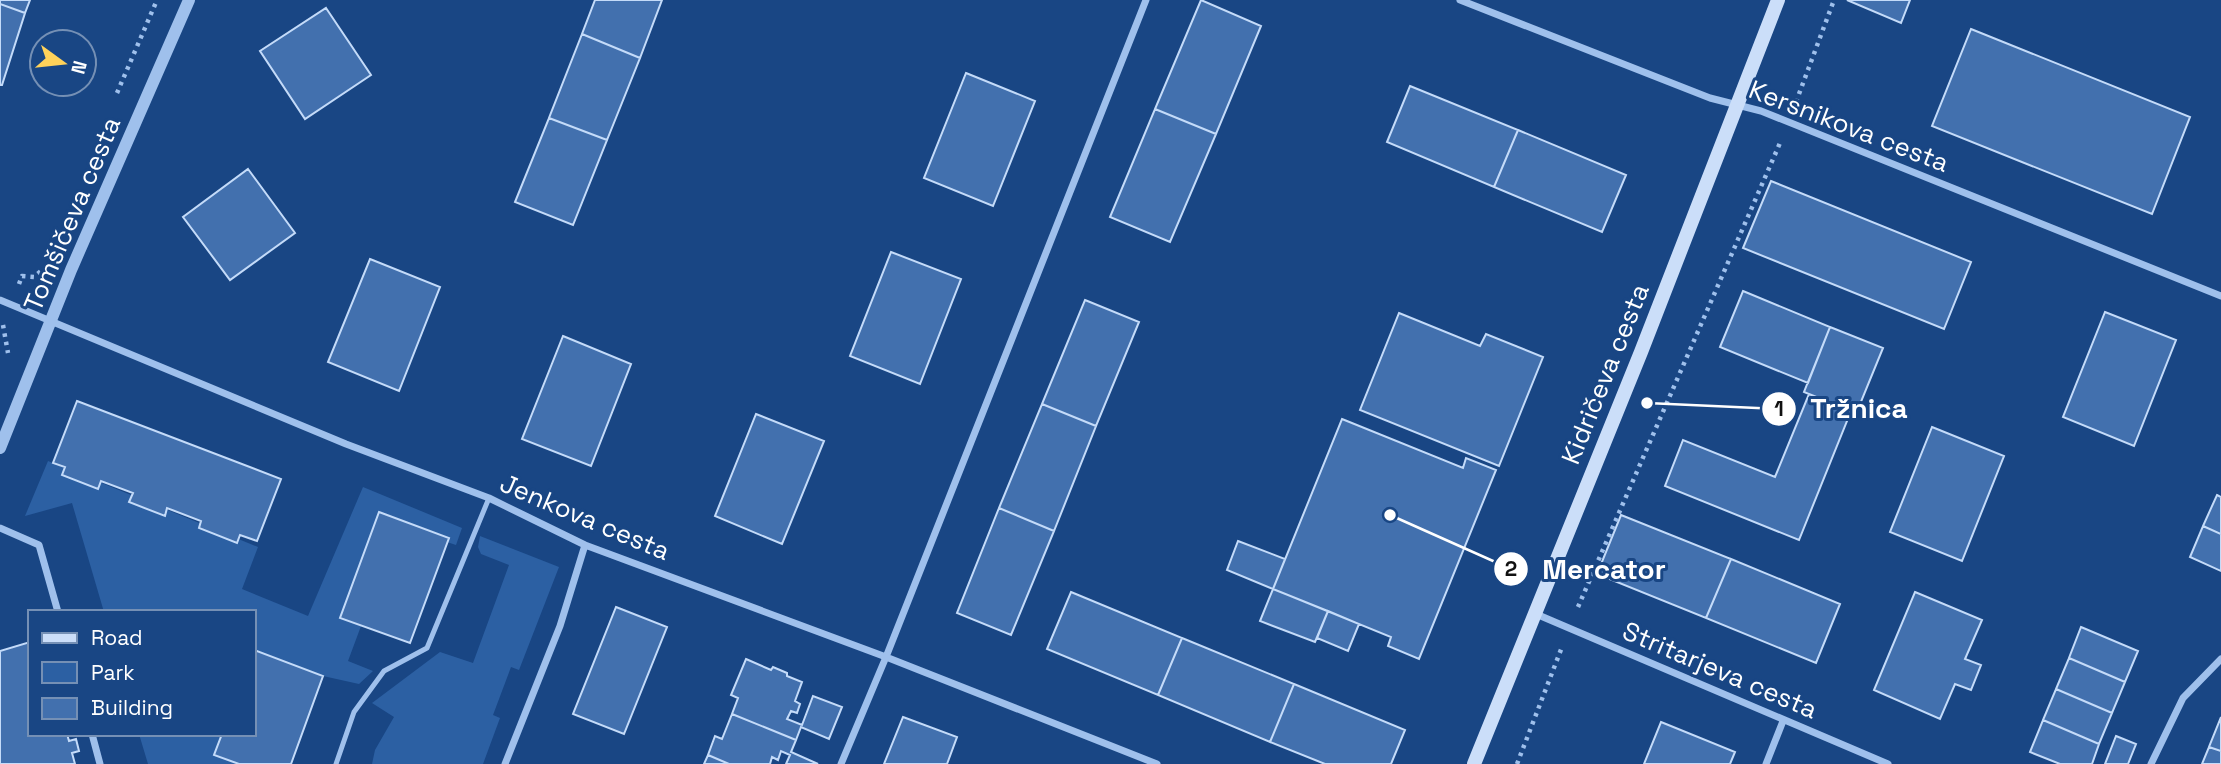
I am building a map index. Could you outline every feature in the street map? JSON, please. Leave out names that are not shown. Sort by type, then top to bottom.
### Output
[{"type":"main road","name":"Kidričeva cesta","points":[[1474,764],[1779,0]]},
{"type":"street","name":"Tomšičeva cesta","points":[[0,448],[51,320],[189,0]]},
{"type":"street","points":[[841,764],[886,657],[1146,0]]},
{"type":"street","name":"Kersnikova cesta","points":[[1460,0],[1710,99],[1761,111],[2221,296]]},
{"type":"street","name":"Jenkova cesta","points":[[0,300],[345,444],[489,498],[585,545],[886,657],[1157,764]]},
{"type":"street","points":[[0,528],[39,545],[57,610]]},
{"type":"street","points":[[505,764],[560,626],[585,545]]},
{"type":"street","name":"Stritarjeva cesta","points":[[1536,614],[1888,764]]},
{"type":"street","points":[[2151,764],[2183,698],[2221,659]]},
{"type":"street","points":[[1766,764],[1783,721]]},
{"type":"street","points":[[93,736],[100,764]]},
{"type":"lane","points":[[336,764],[354,712],[384,671],[427,648],[489,498]]},
{"type":"path","points":[[115,99],[157,0]]},
{"type":"path","points":[[1517,764],[1569,627],[1789,122],[1834,0]]},
{"type":"path","points":[[8,356],[2,328],[10,304],[22,276],[34,277],[44,269]]},
{"type":"green space","points":[[48,461],[258,547],[242,589],[308,616],[363,487],[462,528],[456,545],[447,542],[448,537],[379,512],[340,617],[361,626],[348,661],[373,671],[359,684],[323,676],[256,651],[256,610],[103,610],[72,503],[25,516]]},
{"type":"green space","points":[[480,536],[559,567],[519,670],[511,667],[493,715],[500,718],[483,764],[372,764],[375,750],[394,717],[372,703],[440,652],[473,663],[509,565],[481,554],[478,547]]},
{"type":"green space","points":[[140,736],[221,736],[215,755],[239,764],[148,764]]},
{"type":"building","points":[[0,0],[30,0],[25,13],[0,4]]},
{"type":"building","points":[[595,0],[662,0],[640,58],[582,34]]},
{"type":"building","points":[[1201,0],[1261,26],[1216,134],[1155,109]]},
{"type":"building","points":[[1847,0],[1910,0],[1901,23]]},
{"type":"building","points":[[0,4],[25,13],[2,85],[0,85]]},
{"type":"building","points":[[326,8],[371,75],[305,119],[260,51]]},
{"type":"building","points":[[1971,29],[2190,117],[2152,214],[1932,126]]},
{"type":"building","points":[[582,34],[640,58],[607,140],[549,118]]},
{"type":"building","points":[[966,73],[1035,101],[993,206],[924,178]]},
{"type":"building","points":[[1410,86],[1518,130],[1494,187],[1387,142]]},
{"type":"building","points":[[1155,109],[1216,134],[1170,242],[1110,217]]},
{"type":"building","points":[[549,118],[607,140],[573,225],[515,202]]},
{"type":"building","points":[[1518,130],[1626,175],[1602,232],[1494,187]]},
{"type":"building","points":[[248,169],[295,233],[230,280],[183,217]]},
{"type":"building","points":[[1771,181],[1971,262],[1944,329],[1743,248]]},
{"type":"building","points":[[891,252],[961,279],[920,384],[850,356]]},
{"type":"building","points":[[370,259],[440,287],[399,391],[328,362]]},
{"type":"building","points":[[1743,291],[1830,327],[1808,383],[1720,347]]},
{"type":"building","points":[[1085,300],[1139,322],[1096,426],[1042,404]]},
{"type":"building","points":[[2105,312],[2176,340],[2134,446],[2063,417]]},
{"type":"building","points":[[1399,313],[1480,346],[1486,334],[1543,357],[1499,466],[1360,410]]},
{"type":"building","points":[[1830,327],[1883,348],[1856,414],[1804,392]]},
{"type":"building","points":[[563,336],[631,364],[591,466],[522,439]]},
{"type":"building","points":[[1809,394],[1851,411],[1799,540],[1665,486],[1683,440],[1775,477]]},
{"type":"building","points":[[77,401],[281,479],[257,541],[240,535],[237,543],[199,528],[201,521],[167,508],[165,516],[129,502],[133,493],[101,481],[98,489],[62,475],[65,467],[53,463]]},
{"type":"building","points":[[1042,404],[1096,426],[1054,531],[999,508]]},
{"type":"building","points":[[756,414],[824,441],[782,544],[715,516]]},
{"type":"building","points":[[1342,419],[1463,468],[1466,458],[1496,470],[1419,659],[1388,646],[1391,637],[1273,589]]},
{"type":"building","points":[[1932,427],[2004,456],[1962,561],[1890,532]]},
{"type":"building","points":[[2217,495],[2221,497],[2221,534],[2203,526]]},
{"type":"building","points":[[999,508],[1054,531],[1011,635],[957,613]]},
{"type":"building","points":[[379,512],[449,538],[410,643],[340,618]]},
{"type":"building","points":[[1621,515],[1731,559],[1706,618],[1597,574]]},
{"type":"building","points":[[2203,526],[2221,534],[2221,571],[2190,557]]},
{"type":"building","points":[[1238,541],[1285,559],[1273,589],[1227,570]]},
{"type":"building","points":[[1731,559],[1840,604],[1816,663],[1706,618]]},
{"type":"building","points":[[1273,589],[1328,611],[1315,642],[1260,621]]},
{"type":"building","points":[[1071,592],[1182,638],[1158,695],[1047,649]]},
{"type":"building","points":[[1915,592],[1982,620],[1965,659],[1981,665],[1971,690],[1955,684],[1940,719],[1874,690]]},
{"type":"building","points":[[616,607],[667,627],[624,734],[573,714]]},
{"type":"building","points":[[1328,611],[1359,624],[1348,651],[1317,638]]},
{"type":"building","points":[[2081,627],[2138,651],[2125,682],[2069,658]]},
{"type":"building","points":[[1182,638],[1294,684],[1270,742],[1158,695]]},
{"type":"building","points":[[28,643],[28,736],[68,736],[69,741],[76,739],[79,751],[72,753],[75,764],[0,764],[0,651]]},
{"type":"building","points":[[256,651],[323,676],[291,764],[239,764],[214,755],[221,736],[256,736]]},
{"type":"building","points":[[2069,658],[2125,682],[2112,713],[2056,689]]},
{"type":"building","points":[[746,659],[771,670],[773,667],[802,682],[795,701],[800,704],[797,713],[791,711],[787,719],[802,725],[813,696],[842,707],[829,739],[801,727],[796,740],[732,714],[738,698],[731,695]]},
{"type":"building","points":[[1294,684],[1405,730],[1391,764],[1325,764],[1270,742]]},
{"type":"building","points":[[2056,689],[2112,713],[2099,744],[2043,720]]},
{"type":"building","points":[[732,714],[796,740],[791,752],[818,764],[786,764],[790,755],[781,751],[778,760],[772,757],[770,764],[729,764],[708,755],[715,736],[722,739]]},
{"type":"building","points":[[903,717],[957,737],[947,764],[884,764]]},
{"type":"building","points":[[2221,717],[2221,751],[2209,747]]},
{"type":"building","points":[[2043,720],[2099,744],[2092,764],[2060,764],[2030,752]]},
{"type":"building","points":[[1661,722],[1735,752],[1730,764],[1644,764]]},
{"type":"building","points":[[2116,736],[2136,744],[2128,764],[2105,764]]},
{"type":"building","points":[[2209,747],[2221,751],[2221,764],[2202,764]]},
{"type":"building","points":[[708,755],[729,764],[704,764]]},
{"type":"place","name":"Tržnica","points":[[1647,403]]},
{"type":"place","name":"Mercator","points":[[1390,515]]}]
